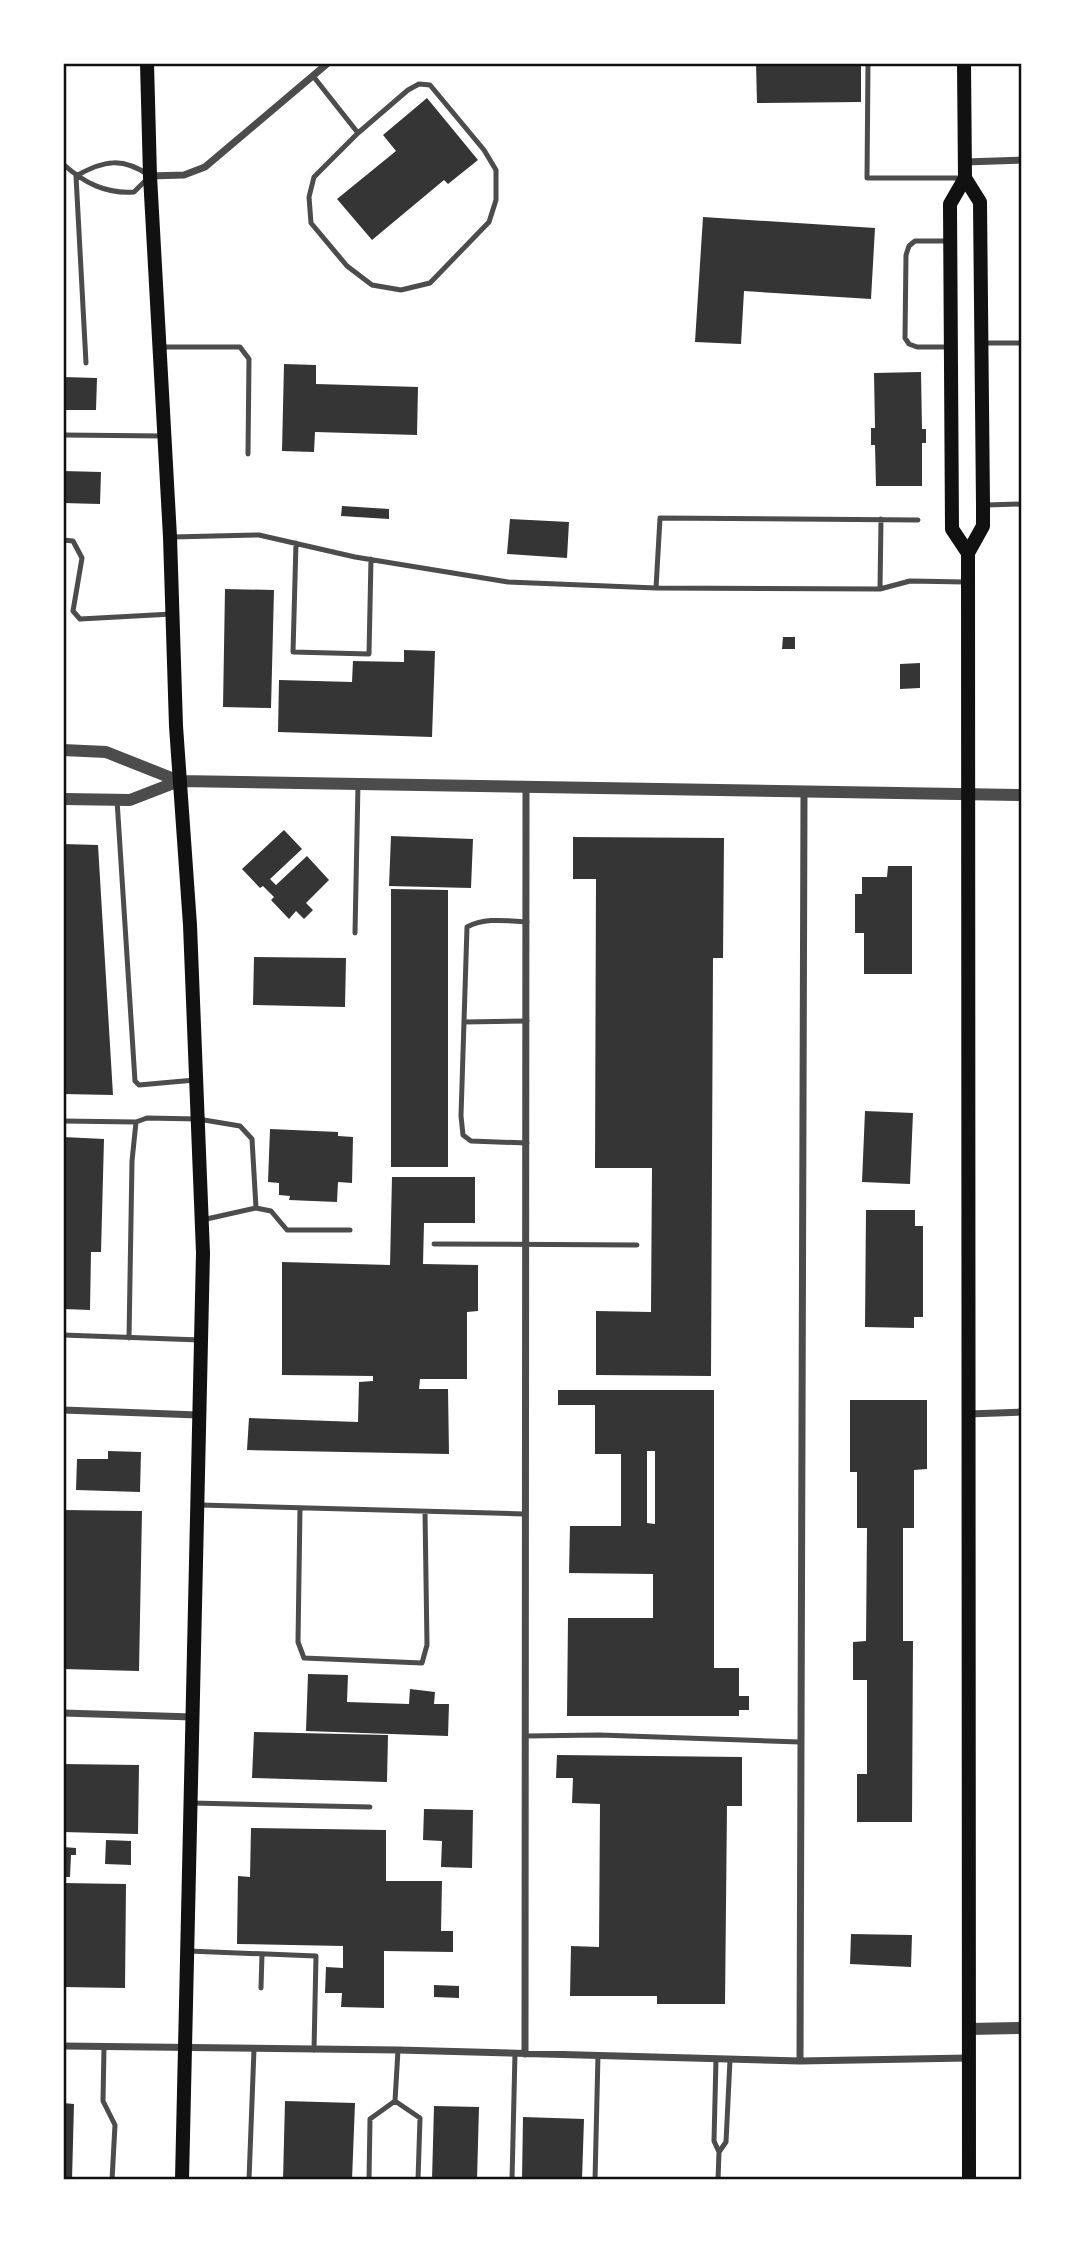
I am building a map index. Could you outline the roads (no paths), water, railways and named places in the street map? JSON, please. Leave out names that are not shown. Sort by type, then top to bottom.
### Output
[{"type":"main road","points":[[147,63],[150,176],[170,537],[179,781],[190,925],[202,1220],[192,1803],[182,2180]]},
{"type":"main road","points":[[964,63],[965,178],[950,204],[950,241],[953,529],[968,553]]},
{"type":"main road","points":[[965,178],[980,202],[983,505],[983,526],[968,553],[969,2180]]},
{"type":"street","points":[[150,176],[184,175],[205,167],[328,63]]},
{"type":"street","points":[[965,162],[1022,160]]},
{"type":"street","points":[[63,750],[106,752],[179,781],[1022,795]]},
{"type":"street","points":[[63,799],[130,800],[179,781]]},
{"type":"street","points":[[525,2054],[526,787]]},
{"type":"street","points":[[800,2061],[804,793]]},
{"type":"street","points":[[63,1410],[198,1415]]},
{"type":"street","points":[[969,1414],[1022,1412]]},
{"type":"street","points":[[63,1713],[193,1717]]},
{"type":"street","points":[[969,2029],[1022,2028]]},
{"type":"street","points":[[63,2046],[398,2050],[800,2061],[969,2058]]},
{"type":"lane","points":[[868,63],[867,178],[965,178]]},
{"type":"lane","points":[[313,76],[358,133]]},
{"type":"lane","points":[[419,84],[430,85],[484,150],[496,170],[496,200],[489,222],[430,283],[401,290],[373,285],[347,266],[311,223],[309,197],[314,177],[358,133],[408,90],[419,84]]},
{"type":"lane","points":[[63,164],[76,176],[94,186],[116,193],[134,192],[150,176],[133,164],[97,164],[76,176]]},
{"type":"lane","points":[[76,176],[86,363]]},
{"type":"lane","points":[[950,241],[915,241],[909,246],[906,255],[905,338],[909,344],[917,347],[951,347]]},
{"type":"lane","points":[[982,343],[1022,342]]},
{"type":"lane","points":[[159,347],[240,347],[248,359],[248,454]]},
{"type":"lane","points":[[63,435],[164,436]]},
{"type":"lane","points":[[983,505],[1022,504]]},
{"type":"lane","points":[[656,588],[660,518],[918,520]]},
{"type":"lane","points":[[880,589],[881,519]]},
{"type":"lane","points":[[170,537],[259,535],[371,559],[508,582],[656,588],[880,589],[910,581],[968,582]]},
{"type":"lane","points":[[63,540],[73,541],[82,558],[73,611],[80,619],[173,614]]},
{"type":"lane","points":[[296,543],[293,652],[369,654],[371,559]]},
{"type":"lane","points":[[355,933],[358,784]]},
{"type":"lane","points":[[117,800],[135,1081],[139,1085],[196,1080]]},
{"type":"lane","points":[[527,922],[486,921],[467,927],[461,1116],[463,1135],[471,1141],[527,1143]]},
{"type":"lane","points":[[464,1022],[527,1021]]},
{"type":"lane","points":[[63,1121],[198,1119],[240,1126],[252,1139],[256,1208]]},
{"type":"lane","points":[[129,1338],[132,1161],[136,1122]]},
{"type":"lane","points":[[202,1220],[256,1208],[271,1211],[287,1230],[350,1230]]},
{"type":"lane","points":[[434,1244],[637,1245]]},
{"type":"lane","points":[[63,1335],[200,1340]]},
{"type":"lane","points":[[197,1505],[524,1514]]},
{"type":"lane","points":[[300,1508],[298,1642],[304,1658],[422,1663],[428,1645],[425,1512]]},
{"type":"lane","points":[[526,1736],[600,1735],[800,1742]]},
{"type":"lane","points":[[192,1803],[370,1807]]},
{"type":"lane","points":[[188,1951],[316,1956],[314,2050]]},
{"type":"lane","points":[[261,1989],[262,1954]]},
{"type":"lane","points":[[104,2047],[103,2101],[115,2125],[112,2180]]},
{"type":"lane","points":[[250,2180],[254,2049]]},
{"type":"lane","points":[[396,2101],[398,2050]]},
{"type":"lane","points":[[512,2180],[515,2053]]},
{"type":"lane","points":[[594,2180],[598,2055]]},
{"type":"lane","points":[[716,2059],[714,2141],[719,2152],[718,2180]]},
{"type":"lane","points":[[719,2152],[726,2142],[730,2060]]},
{"type":"lane","points":[[369,2180],[370,2119],[396,2101]]},
{"type":"lane","points":[[396,2101],[419,2118],[418,2180]]}]
